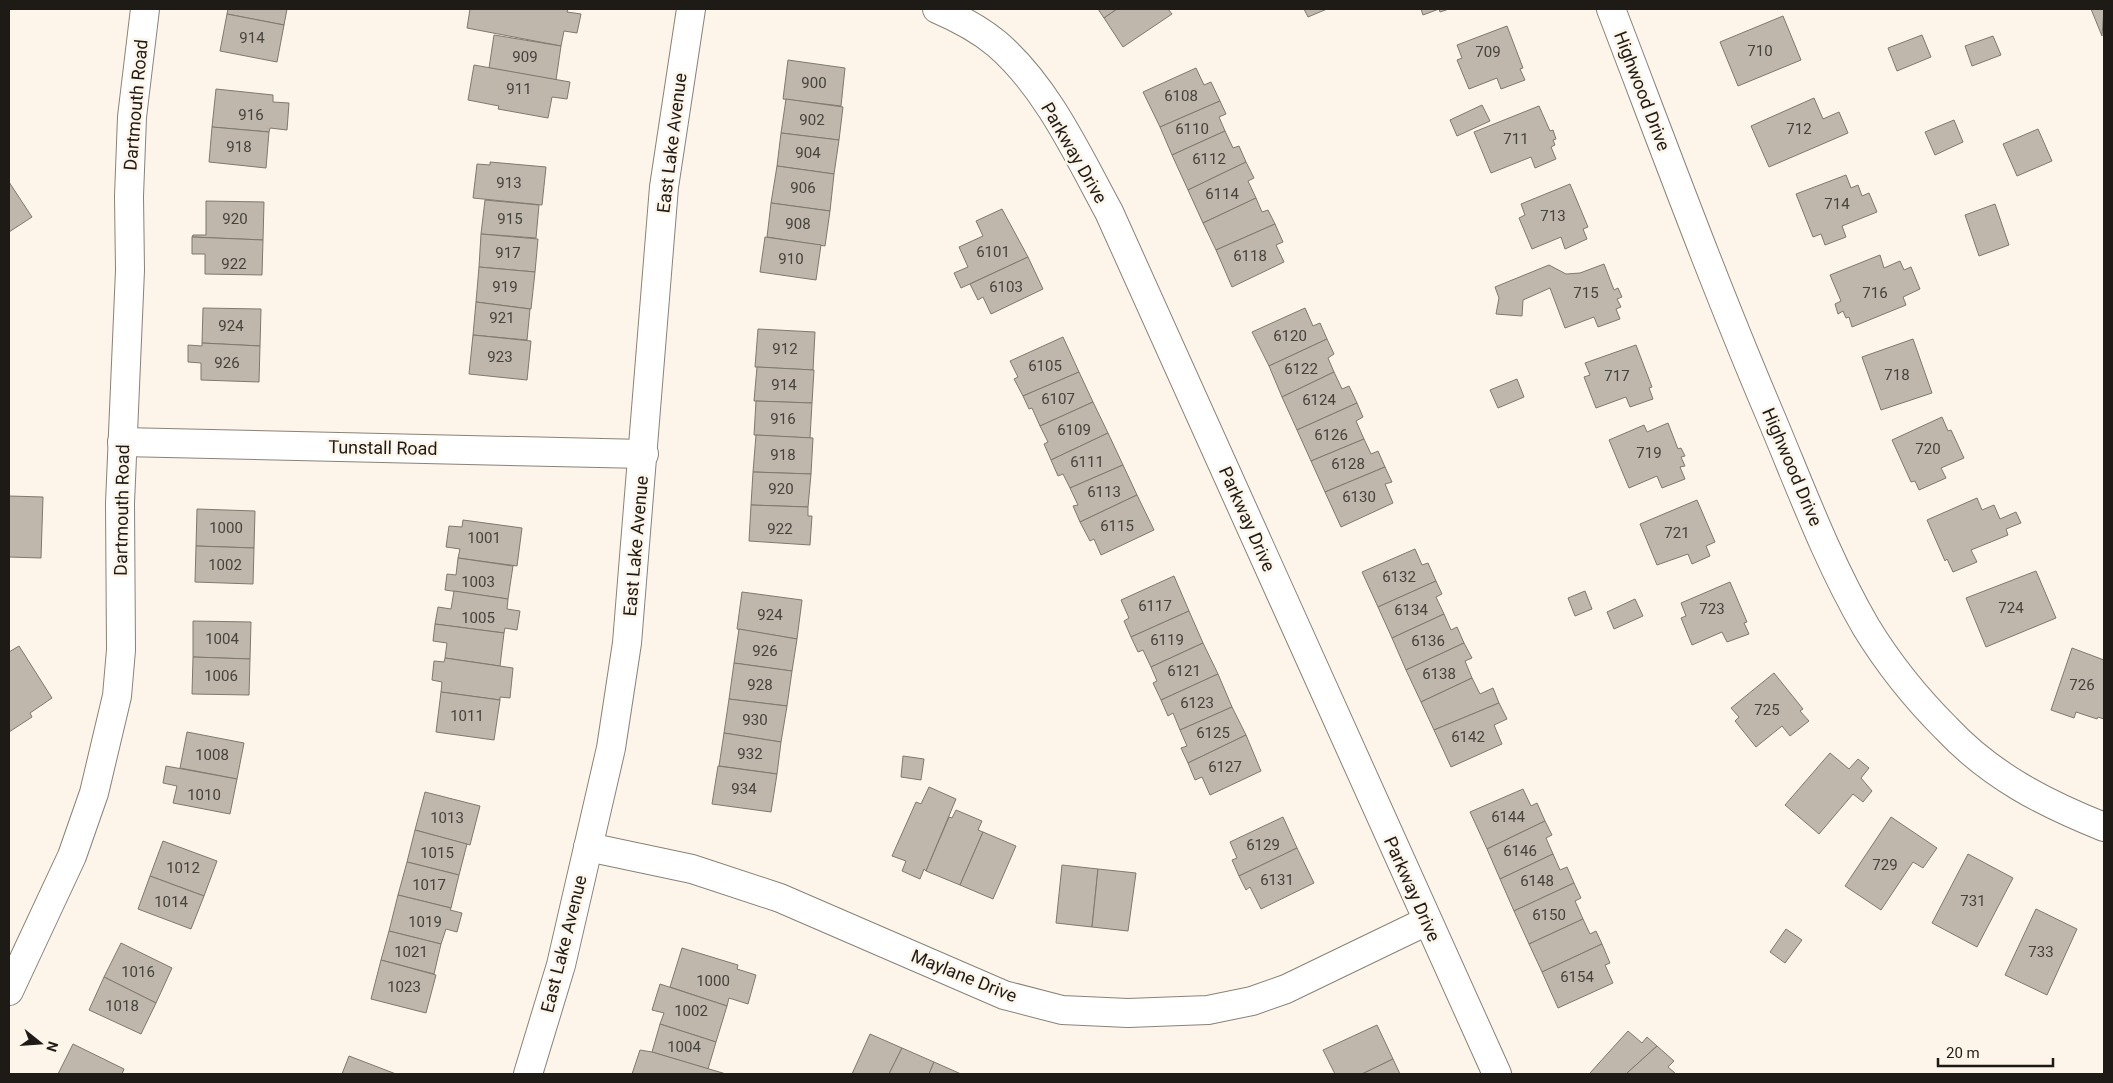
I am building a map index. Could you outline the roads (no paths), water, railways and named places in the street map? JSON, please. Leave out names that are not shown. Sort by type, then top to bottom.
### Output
[{"type":"street","name":"Dartmouth Road","points":[[9,991],[72,856],[94,792],[117,696],[121,650],[120,502],[130,270],[129,196],[132,117],[145,9]]},
{"type":"street","name":"East Lake Avenue","points":[[528,1074],[561,965],[611,748],[627,643],[644,454],[664,187],[691,9]]},
{"type":"street","name":"Parkway Drive","points":[[937,9],[962,20],[997,44],[1025,74],[1061,123],[1109,212],[1497,1074]]},
{"type":"street","name":"Highwood Drive","points":[[1611,9],[1728,317],[1838,575],[1867,629],[1922,702],[1948,730],[1979,757],[2009,781],[2055,808],[2104,826]]},
{"type":"street","name":"Tunstall Road","points":[[122,442],[644,454]]},
{"type":"street","name":"Maylane Drive","points":[[588,847],[692,869],[780,898],[1004,995],[1062,1010],[1128,1012],[1208,1010],[1252,1001],[1286,989],[1427,921]]}]
